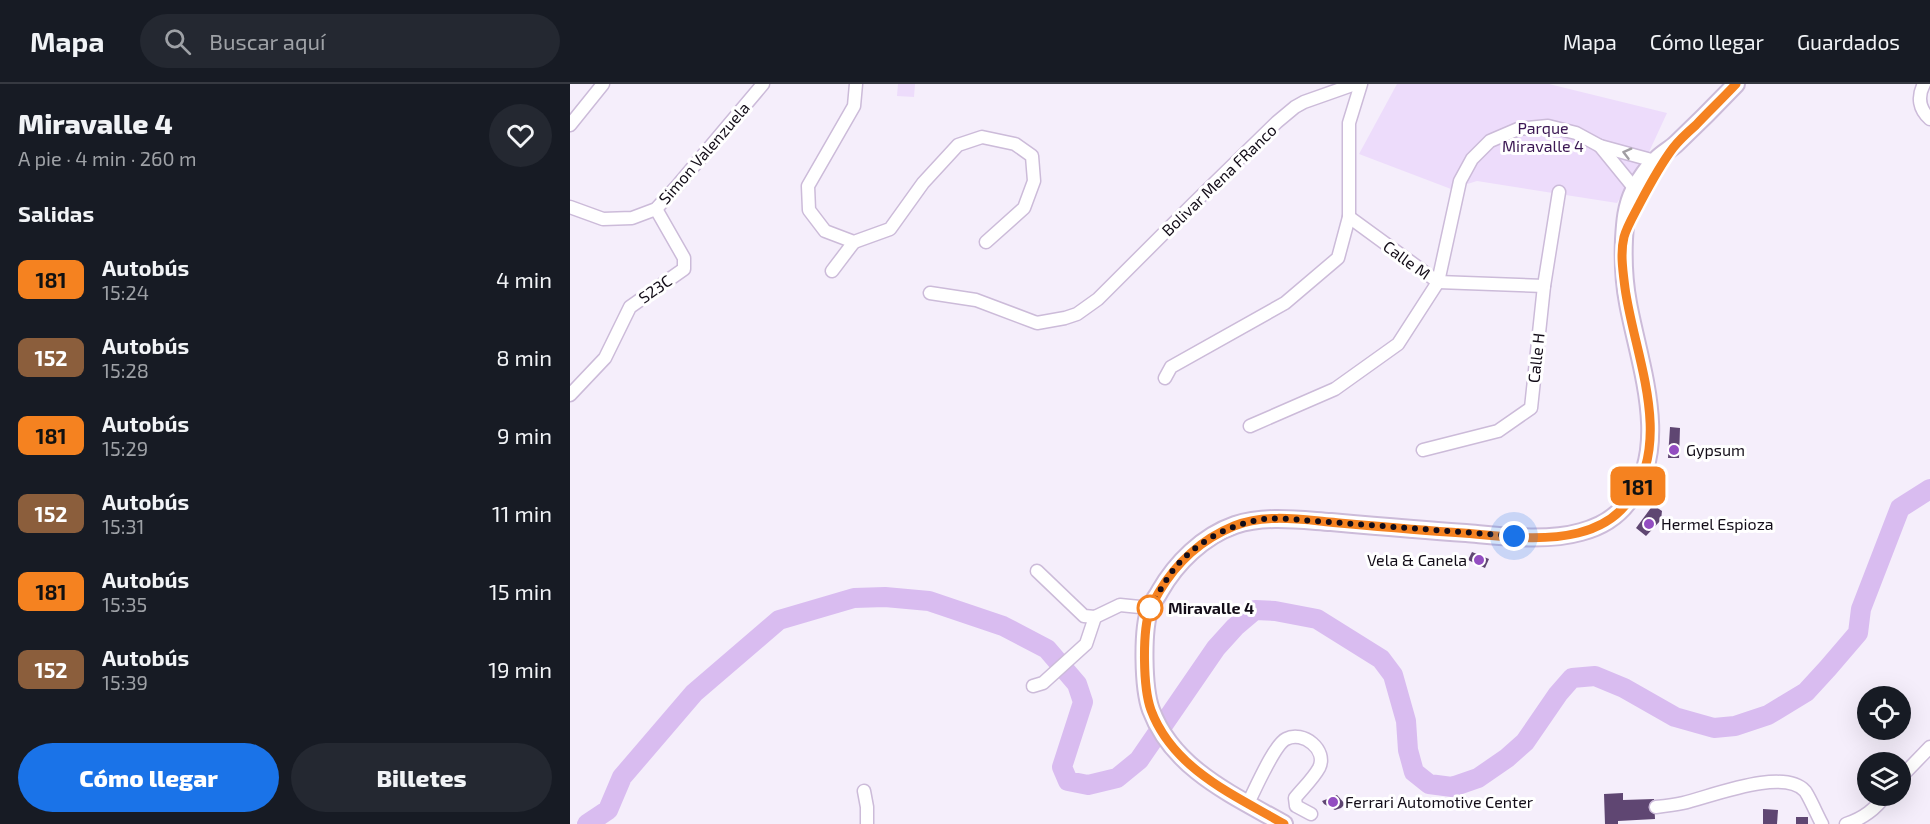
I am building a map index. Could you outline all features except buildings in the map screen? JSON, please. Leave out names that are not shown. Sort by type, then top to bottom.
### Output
[{"type":"main road","points":[[1284,824],[1206,778],[1184,760],[1166,739],[1155,720],[1148,702],[1145,664],[1146,632],[1150,608],[1167,579],[1183,558],[1210,538],[1235,525],[1267,519],[1497,536],[1548,537],[1579,533],[1617,515],[1631,499],[1640,482],[1647,462],[1650,437],[1648,398],[1624,279],[1624,217],[1635,189],[1655,160],[1674,147],[1736,84]]},
{"type":"main road","points":[[1624,238],[1647,191],[1674,147]]},
{"type":"street","points":[[570,125],[603,84]]},
{"type":"street","name":"Simon Valenzuela","points":[[570,207],[603,219],[632,218],[656,208],[763,84]]},
{"type":"street","points":[[854,242],[825,231],[809,210],[808,186],[854,106],[856,84]]},
{"type":"street","name":"Bolivar Mena FRanco","points":[[930,293],[976,300],[1037,323],[1071,316],[1098,299],[1286,114],[1304,102],[1355,84]]},
{"type":"street","points":[[1165,378],[1170,367],[1285,303],[1338,258],[1349,217],[1349,123],[1360,84]]},
{"type":"street","points":[[1924,84],[1920,91],[1920,102],[1923,112],[1930,119]]},
{"type":"street","points":[[1250,426],[1335,389],[1398,344],[1438,282],[1460,182],[1472,159],[1490,141],[1518,129],[1548,126],[1576,133],[1600,146],[1655,160]]},
{"type":"street","points":[[832,271],[854,242],[890,229],[923,183],[958,145],[982,137],[1015,144],[1032,156],[1034,181],[1024,208],[986,242]]},
{"type":"street","points":[[1600,146],[1635,189]]},
{"type":"street","name":"Calle H","points":[[1423,450],[1498,431],[1530,408],[1544,286],[1559,192]]},
{"type":"street","name":"S23C","points":[[570,395],[604,358],[630,307],[684,269],[684,258],[656,208]]},
{"type":"street","name":"Calle M","points":[[1349,217],[1438,282],[1544,286]]},
{"type":"street","points":[[1037,571],[1084,616],[1095,617],[1119,605],[1150,608]]},
{"type":"street","points":[[1038,685],[1086,644],[1095,617]]},
{"type":"street","points":[[1241,800],[1284,740],[1292,737],[1300,738],[1310,741],[1317,748],[1321,758],[1320,767],[1295,798],[1296,806],[1311,814]]},
{"type":"street","points":[[1911,767],[1930,747]]},
{"type":"street","points":[[1656,807],[1685,802],[1736,786],[1778,781],[1793,784],[1804,791],[1822,824]]},
{"type":"street","points":[[864,791],[867,824]]},
{"type":"street","points":[[1846,824],[1858,820],[1878,806]]},
{"type":"green space","points":[[898,84],[915,84],[914,97],[897,96]]},
{"type":"green space","name":"Parque Miravalle 4","points":[[1397,84],[1549,84],[1667,113],[1649,152],[1617,203],[1477,181],[1451,189],[1359,154]]},
{"type":"waterway","points":[[587,824],[608,810],[622,777],[694,693],[779,620],[854,598],[885,597],[929,601],[1003,626],[1047,649],[1077,684],[1083,702],[1062,767],[1068,781],[1088,785],[1117,778],[1139,760],[1216,648],[1255,610],[1275,611],[1317,619],[1381,659],[1393,675],[1406,721],[1408,750],[1414,772],[1429,784],[1452,787],[1478,778],[1507,758],[1525,742],[1558,694],[1572,678],[1595,676],[1624,688],[1675,717],[1714,728],[1735,726],[1768,715],[1806,692],[1858,633],[1861,609],[1900,508],[1930,489]]},
{"type":"bus line","name":"181","points":[[1284,824],[1206,778],[1184,760],[1166,739],[1155,720],[1148,702],[1145,683],[1146,632],[1150,608],[1167,579],[1183,558],[1210,538],[1235,525],[1267,519],[1497,536],[1548,537],[1579,533],[1617,515],[1631,499],[1640,482],[1647,462],[1650,437],[1648,398],[1627,300],[1623,268],[1624,238],[1635,212],[1674,147],[1736,84]]},
{"type":"place","name":"Gypsum","points":[[1674,450]]},
{"type":"place","name":"Hermel Espioza","points":[[1649,524]]},
{"type":"place","name":"Vela & Canela","points":[[1479,560]]},
{"type":"place","name":"Miravalle 4","points":[[1150,608]]},
{"type":"place","name":"Ferrari Automotive Center","points":[[1333,802]]},
{"type":"route","points":[[1150,608],[1183,558],[1210,538],[1235,525],[1267,519],[1302,520],[1514,536]]}]
